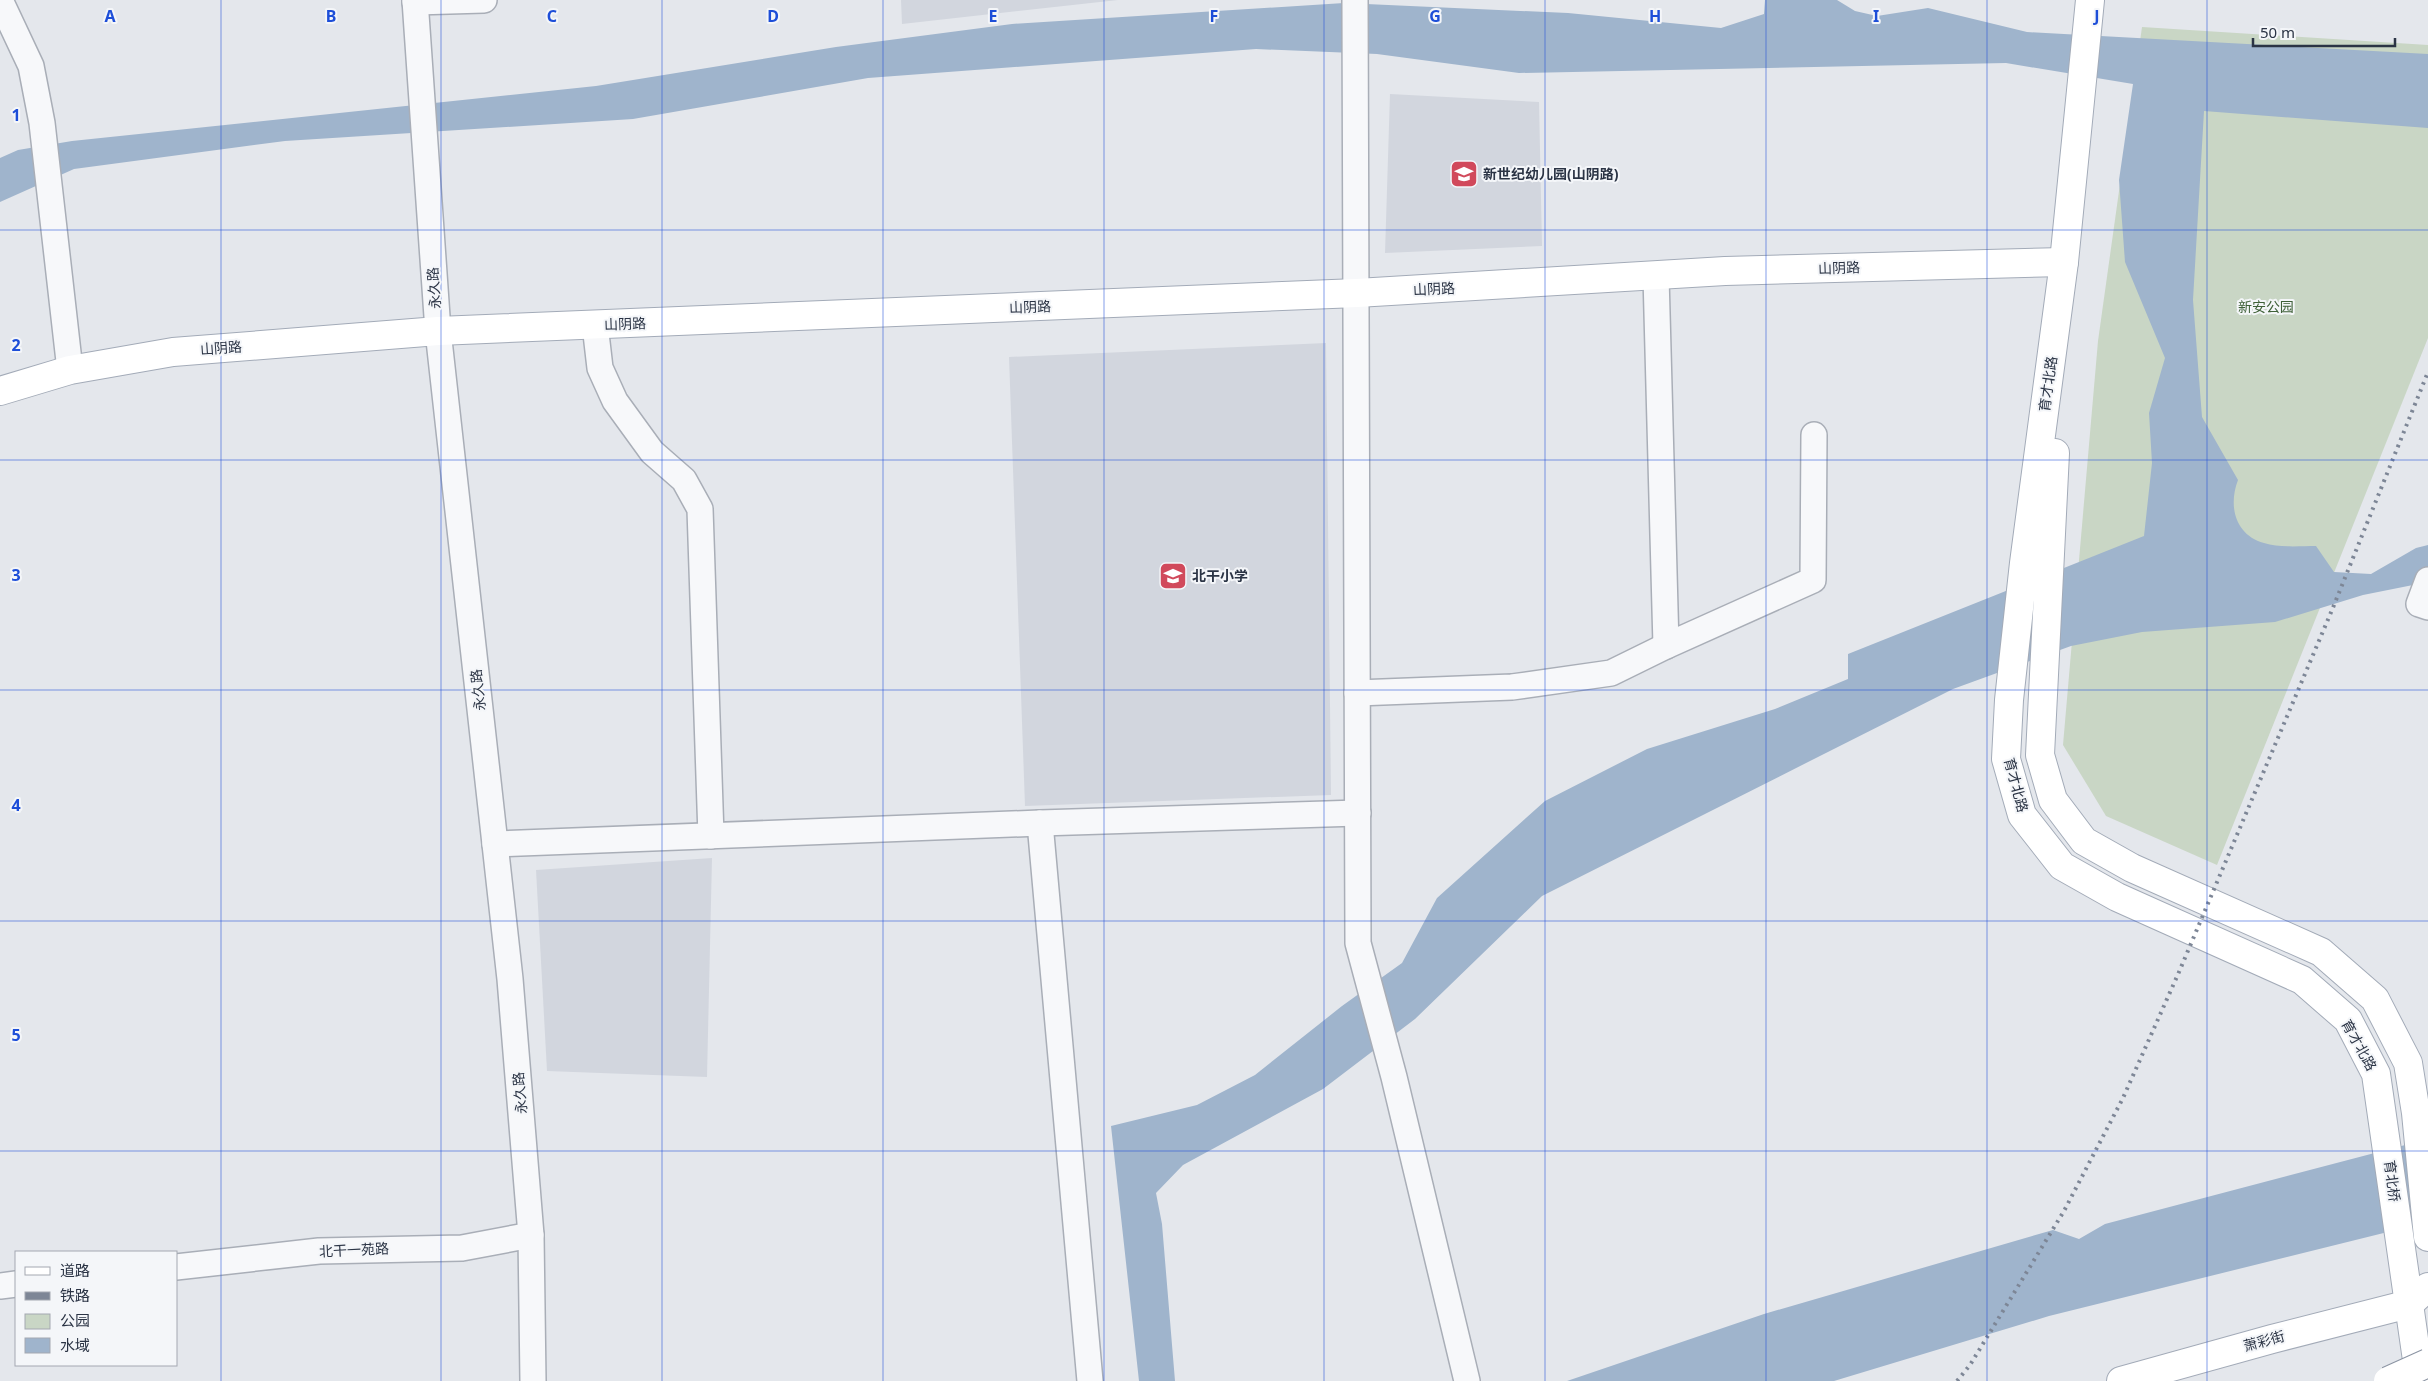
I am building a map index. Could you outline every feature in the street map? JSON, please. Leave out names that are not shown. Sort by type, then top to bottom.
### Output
[{"type":"main road","name":"育才北路","points":[[2089,4],[2064,262],[2024,563],[2008,700],[2006,759],[2022,815],[2062,866],[2117,898],[2302,980],[2348,1020],[2376,1074],[2383,1118]]},
{"type":"main road","name":"育才北路","points":[[2064,262],[2040,755],[2053,800],[2084,841],[2132,868],[2321,952],[2375,999],[2408,1063],[2416,1113],[2428,1238]]},
{"type":"main road","name":"山阴路","points":[[0,391],[70,370],[173,352],[438,331],[1357,293],[1725,271],[2064,262]]},
{"type":"main road","name":"育北桥","points":[[2383,1118],[2400,1245],[2422,1300],[2420,1381]]},
{"type":"main road","name":"萧彩街","points":[[2121,1381],[2272,1338],[2422,1300]]},
{"type":"main road","points":[[2388,1381],[2428,1363]]},
{"type":"street","points":[[0,0],[31,66],[42,124],[70,370]]},
{"type":"street","points":[[415,1],[484,0]]},
{"type":"street","points":[[1355,0],[1358,943],[1394,1077],[1467,1381]]},
{"type":"street","name":"永久路","points":[[415,1],[438,331],[510,979],[531,1235],[534,1381]]},
{"type":"street","points":[[1656,276],[1666,646]]},
{"type":"street","points":[[595,325],[600,368],[615,402],[652,452],[684,480],[700,509],[711,836]]},
{"type":"street","points":[[1358,693],[1512,687],[1612,673],[1666,646],[1813,580],[1814,435]]},
{"type":"street","points":[[2424,605],[2428,580]]},
{"type":"street","points":[[495,844],[1358,813]]},
{"type":"street","points":[[1040,823],[1090,1381]]},
{"type":"street","name":"北干一苑路","points":[[178,1267],[319,1251],[462,1248],[531,1235]]},
{"type":"street","points":[[0,1286],[15,1284]]},
{"type":"shaded area","points":[[901,0],[1118,0],[902,24]]},
{"type":"shaded area","name":"新世纪幼儿园(山阴路)","points":[[1390,94],[1539,102],[1542,246],[1385,253]]},
{"type":"shaded area","name":"北干小学","points":[[1326,343],[1331,795],[1025,806],[1009,357]]},
{"type":"shaded area","points":[[712,858],[707,1077],[547,1071],[536,870]]},
{"type":"green space","name":"新安公园","points":[[2142,27],[2428,45],[2428,338],[2217,865],[2106,816],[2063,745],[2098,341]]},
{"type":"water","points":[[1765,0],[1837,0],[1855,11],[1877,16],[1928,8],[2027,32],[2428,54],[2428,128],[2204,111],[2193,300],[2202,417],[2238,480],[2235,490],[2234,509],[2240,526],[2254,539],[2270,545],[2316,546],[2334,572],[2371,574],[2416,548],[2428,545],[2428,582],[2363,595],[2275,622],[2142,632],[2071,646],[1953,689],[1542,896],[1415,1019],[1323,1089],[1183,1165],[1156,1193],[1162,1224],[1175,1381],[1139,1381],[1111,1126],[1197,1105],[1255,1075],[1342,1006],[1402,963],[1437,898],[1545,801],[1647,749],[1775,709],[1848,679],[1848,654],[2144,536],[2152,463],[2149,413],[2165,358],[2125,262],[2119,180],[2133,84],[2006,63],[1519,73],[1377,54],[1256,49],[868,78],[633,119],[285,141],[74,169],[0,202],[0,158],[18,150],[72,141],[596,86],[836,47],[1012,24],[1344,3],[1568,13],[1721,28],[1764,14]]},
{"type":"water","points":[[2428,1139],[2428,1222],[2049,1316],[1834,1381],[1567,1381],[1764,1314],[2053,1230],[2079,1239],[2105,1224]]},
{"type":"railway","points":[[1957,1381],[1970,1365],[2064,1211],[2123,1098],[2179,972],[2332,610],[2428,372]]},
{"type":"place","name":"新世纪幼儿园(山阴路)","points":[[1464,174]]},
{"type":"place","name":"北干小学","points":[[1173,576]]}]
